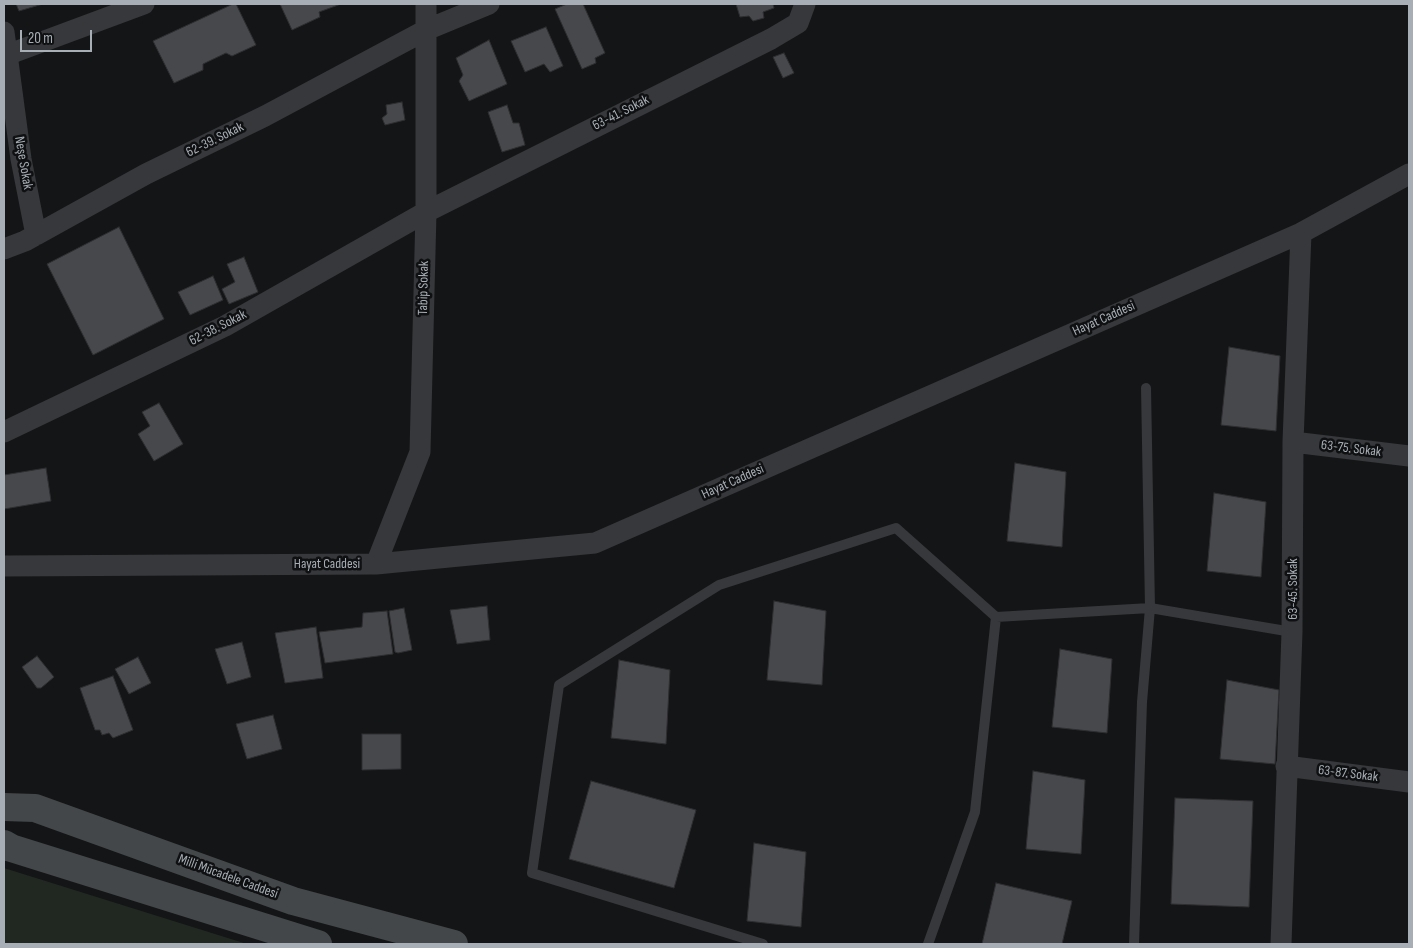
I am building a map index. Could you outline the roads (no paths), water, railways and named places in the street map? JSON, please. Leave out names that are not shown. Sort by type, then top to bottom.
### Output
[{"type":"street","points":[[6,56],[144,4]]},
{"type":"street","name":"Tabip Sokak","points":[[376,564],[420,452],[426,212],[426,4]]},
{"type":"street","name":"62-39. Sokak","points":[[4,249],[36,235],[146,174],[265,116],[426,30],[489,4]]},
{"type":"street","name":"63-41. Sokak","points":[[426,212],[771,39],[798,23],[805,4]]},
{"type":"street","name":"Neşe Sokak","points":[[4,32],[21,159],[36,235]]},
{"type":"street","name":"Hayat Caddesi","points":[[4,566],[376,564],[595,543],[1301,233],[1409,174]]},
{"type":"street","name":"62-38. Sokak","points":[[4,432],[225,326],[426,212]]},
{"type":"street","name":"63-45. Sokak","points":[[1281,944],[1292,632],[1293,442],[1301,233]]},
{"type":"street","name":"63-75. Sokak","points":[[1293,442],[1409,456]]},
{"type":"street","name":"63-87. Sokak","points":[[1286,766],[1409,782]]},
{"type":"street","name":"Milli Mücadele Caddesi","points":[[4,807],[35,808],[293,900],[454,944]]},
{"type":"street","points":[[4,844],[11,848],[318,944]]},
{"type":"lane","points":[[1134,944],[1142,702],[1150,608],[1146,388]]},
{"type":"lane","points":[[764,944],[532,873],[560,686],[718,585],[896,528],[996,617],[1150,608],[1292,632]]},
{"type":"lane","points":[[928,944],[975,812],[996,617]]}]
